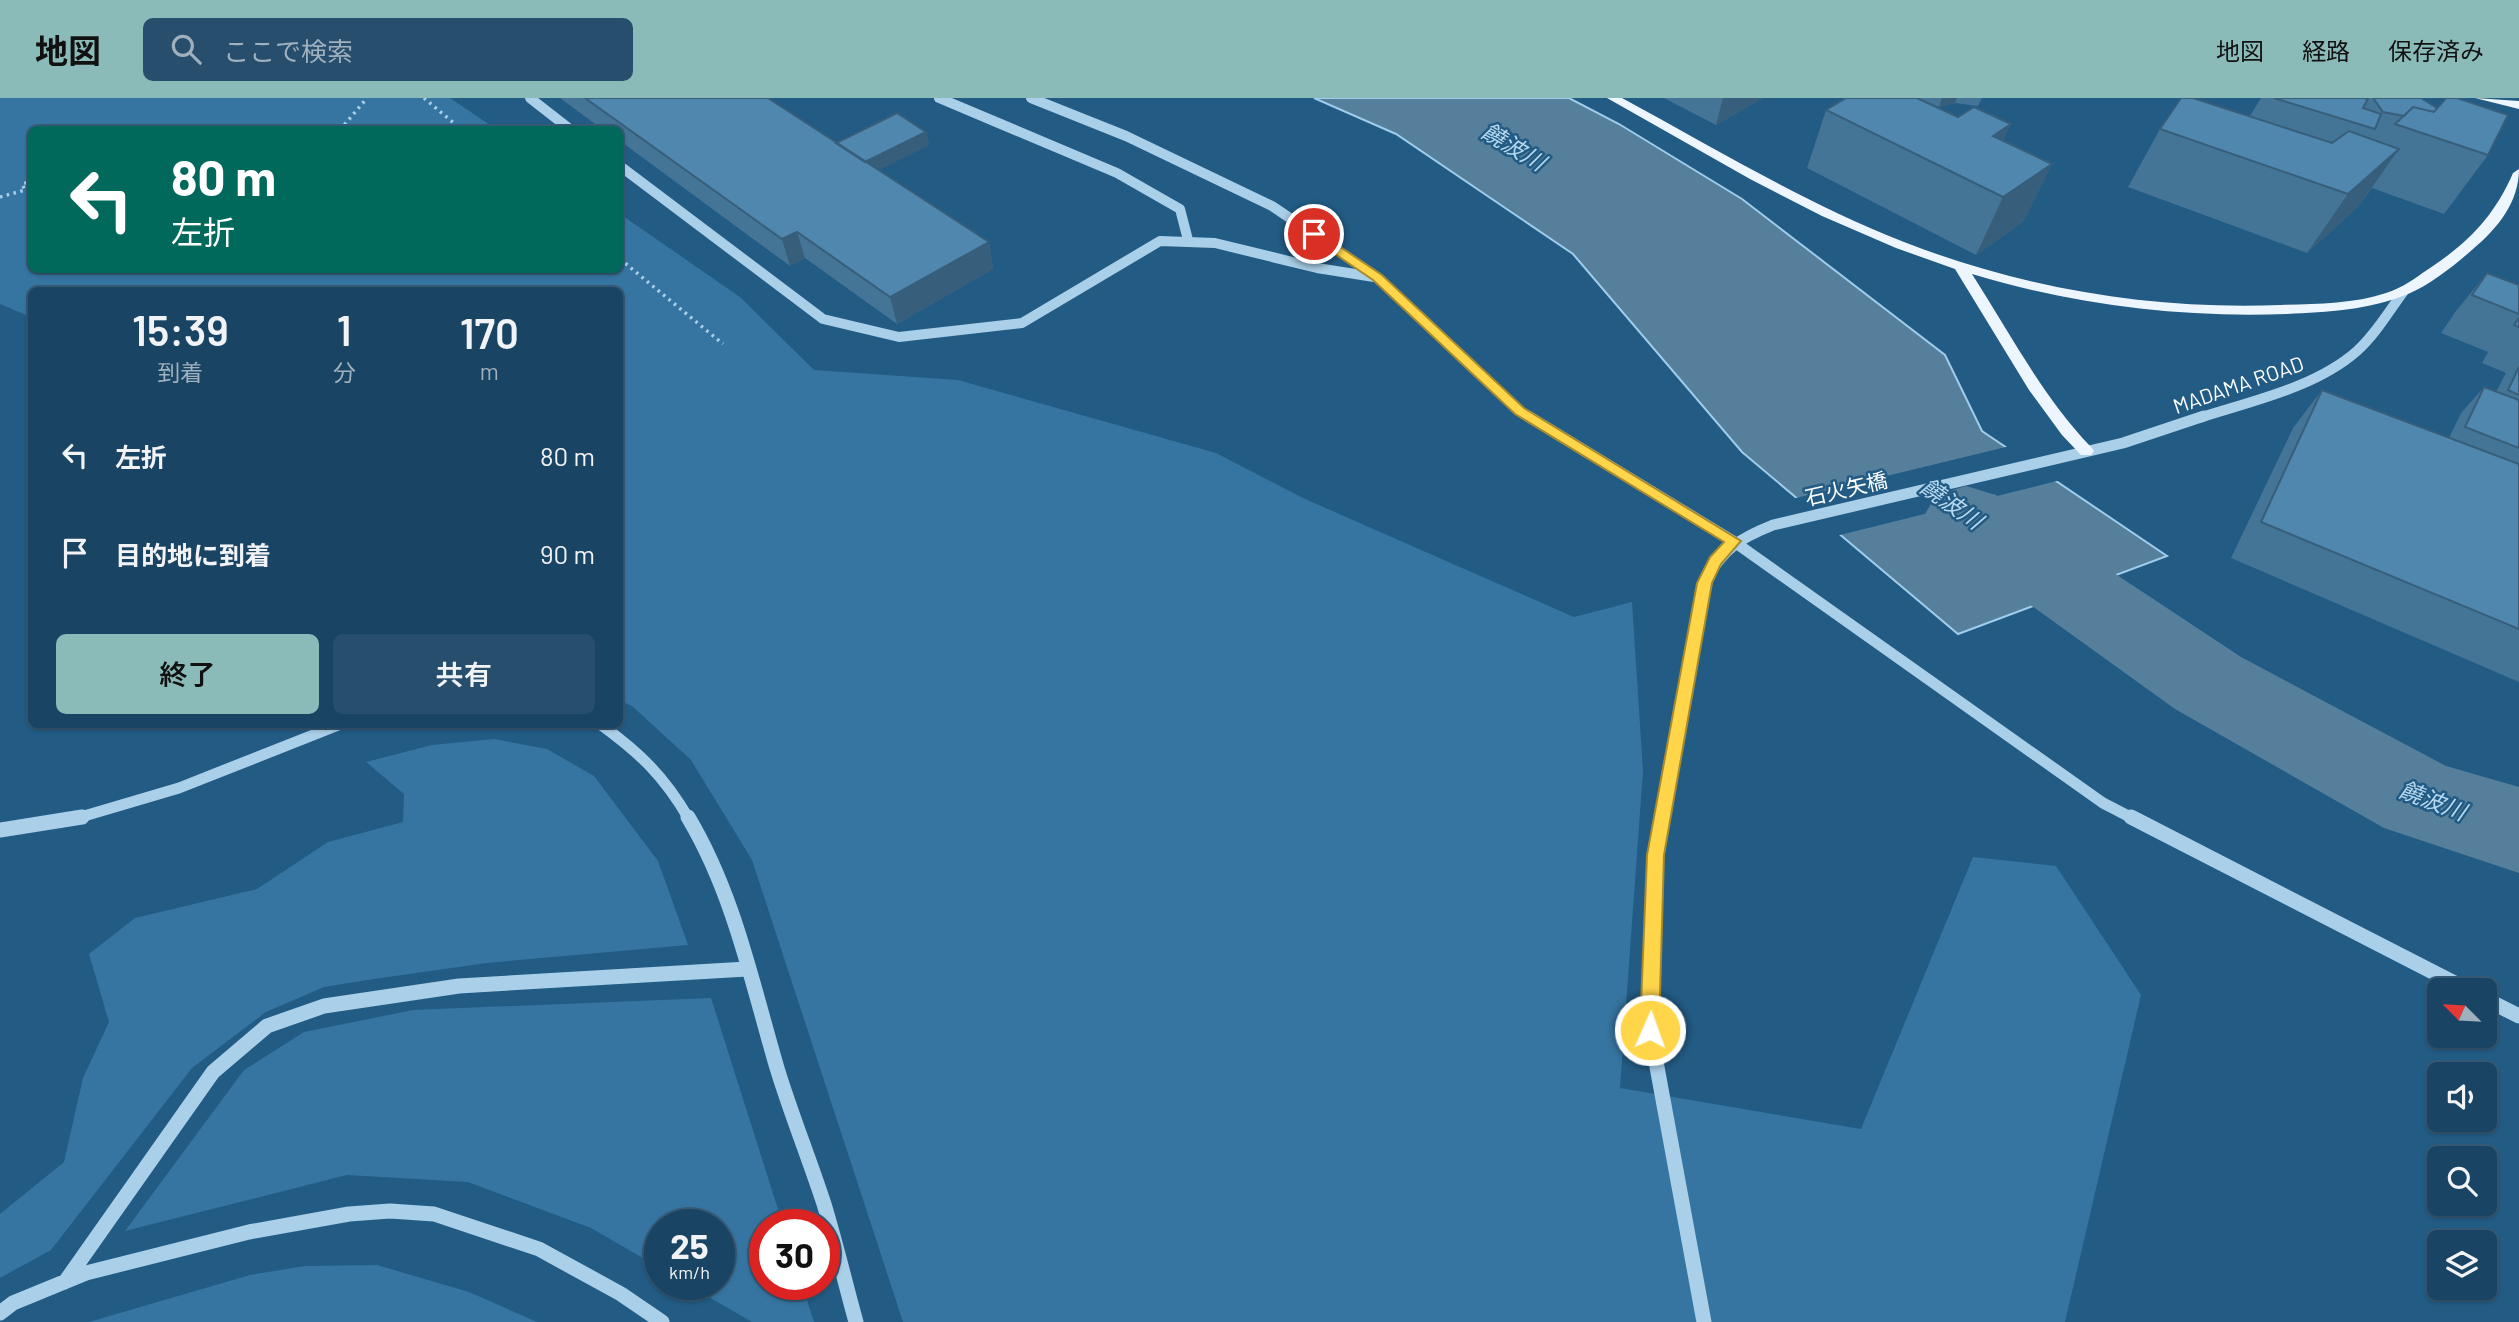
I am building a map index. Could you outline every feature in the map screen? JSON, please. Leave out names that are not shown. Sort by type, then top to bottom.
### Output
[{"type":"main road","points":[[1613,98],[1781,190],[1853,226],[1993,277],[2081,297],[2173,309],[2242,311],[2317,308],[2364,301],[2404,291],[2475,243],[2499,217],[2519,173]]},
{"type":"main road","points":[[2481,98],[2519,105]]},
{"type":"main road","points":[[1960,266],[2045,401],[2069,435],[2086,451]]},
{"type":"street","points":[[530,98],[566,126]]},
{"type":"street","points":[[939,98],[1117,173],[1180,209],[1188,240]]},
{"type":"street","points":[[1031,98],[1126,136],[1272,206],[1377,277],[1520,411],[1733,541],[2103,803],[2445,978]]},
{"type":"street","points":[[623,168],[823,319],[899,337],[1023,323],[1160,241],[1215,243],[1317,268],[1377,277]]},
{"type":"street","name":"MADAMA ROAD","points":[[2051,459],[2123,443],[2213,415],[2319,376],[2358,350],[2374,334],[2404,291]]},
{"type":"street","name":"石火矢橋","points":[[1733,541],[1773,525],[2051,459]]},
{"type":"street","points":[[1704,1322],[1650,1030],[1655,868],[1678,721],[1704,583],[1716,561],[1733,541]]},
{"type":"street","points":[[0,830],[29,828],[88,816],[212,776],[331,728]]},
{"type":"street","points":[[607,728],[618,734],[640,755],[675,794],[701,836],[721,883],[785,1096],[824,1205],[856,1322]]},
{"type":"street","points":[[65,1282],[213,1072],[267,1026],[324,1006],[459,986],[747,969]]},
{"type":"street","points":[[2497,1005],[2519,1016]]},
{"type":"street","points":[[0,1312],[13,1303],[86,1273],[249,1232],[349,1214],[390,1211],[434,1214],[539,1249],[621,1294],[662,1322]]},
{"type":"path","points":[[343,126],[367,98]]},
{"type":"path","points":[[424,98],[457,126]]},
{"type":"path","points":[[0,197],[25,190],[22,184],[28,182]]},
{"type":"path","points":[[623,261],[723,344]]},
{"type":"shaded area","points":[[0,98],[450,98],[492,126],[28,126],[28,273],[623,273],[623,216],[740,297],[814,370],[958,380],[1216,453],[1305,499],[1574,617],[1632,602],[1643,771],[1620,1088],[1861,1129],[1973,857],[2056,866],[2141,995],[2065,1322],[903,1322],[752,860],[691,760],[632,706],[623,702],[623,287],[28,287],[28,316],[0,304]]},
{"type":"shaded area","points":[[494,739],[547,749],[594,776],[658,861],[688,945],[487,963],[374,979],[324,987],[266,1012],[192,1068],[51,1250],[0,1278],[0,1214],[64,1162],[83,1078],[109,1022],[89,954],[135,918],[257,889],[328,842],[403,822],[404,794],[366,762],[432,745]]},
{"type":"shaded area","points":[[711,998],[778,1209],[749,1209],[749,1300],[807,1300],[814,1322],[752,1322],[714,1300],[735,1300],[735,1209],[644,1209],[644,1259],[591,1228],[468,1182],[347,1175],[125,1231],[244,1070],[304,1032],[413,1010]]},
{"type":"shaded area","points":[[377,1265],[469,1292],[537,1322],[89,1322],[250,1275],[305,1266]]},
{"type":"water","points":[[1314,98],[1569,98],[1619,124],[1742,199],[1945,355],[1982,431],[2167,556],[1958,634],[1742,452],[1573,254],[1396,134]]},
{"type":"pier","points":[[2010,446],[2061,480],[1836,536],[1792,499]]},
{"type":"building","points":[[585,98],[768,98],[989,242],[890,297],[797,232],[782,239]]},
{"type":"building","points":[[1846,98],[1917,98],[1958,117],[1974,107],[2011,124],[1993,136],[2052,164],[2003,197],[1826,110]]},
{"type":"building","points":[[2181,98],[2193,98],[2332,143],[2349,131],[2399,149],[2348,194],[2160,129]]},
{"type":"building","points":[[2274,98],[2363,98],[2368,99],[2363,108],[2381,114],[2375,129]]},
{"type":"building","points":[[2373,98],[2421,98],[2437,108],[2434,112],[2413,107],[2404,116],[2383,112]]},
{"type":"building","points":[[2446,98],[2457,98],[2508,115],[2488,155],[2395,124],[2413,107],[2434,112]]},
{"type":"building","points":[[897,113],[926,132],[865,162],[836,143]]},
{"type":"building","points":[[2487,273],[2519,285],[2519,314],[2472,295]]},
{"type":"building","points":[[2519,367],[2519,395],[2508,390]]},
{"type":"building","points":[[2484,387],[2519,400],[2519,448],[2465,427]]},
{"type":"building","points":[[2322,390],[2519,464],[2519,629],[2261,522]]},
{"type":"waterway","name":"饒波川","points":[[1966,516],[2208,683],[2419,799],[2519,830]]},
{"type":"route","points":[[1314,234],[1377,277],[1520,411],[1733,541],[1716,561],[1704,583],[1655,855],[1650,1030]]}]
